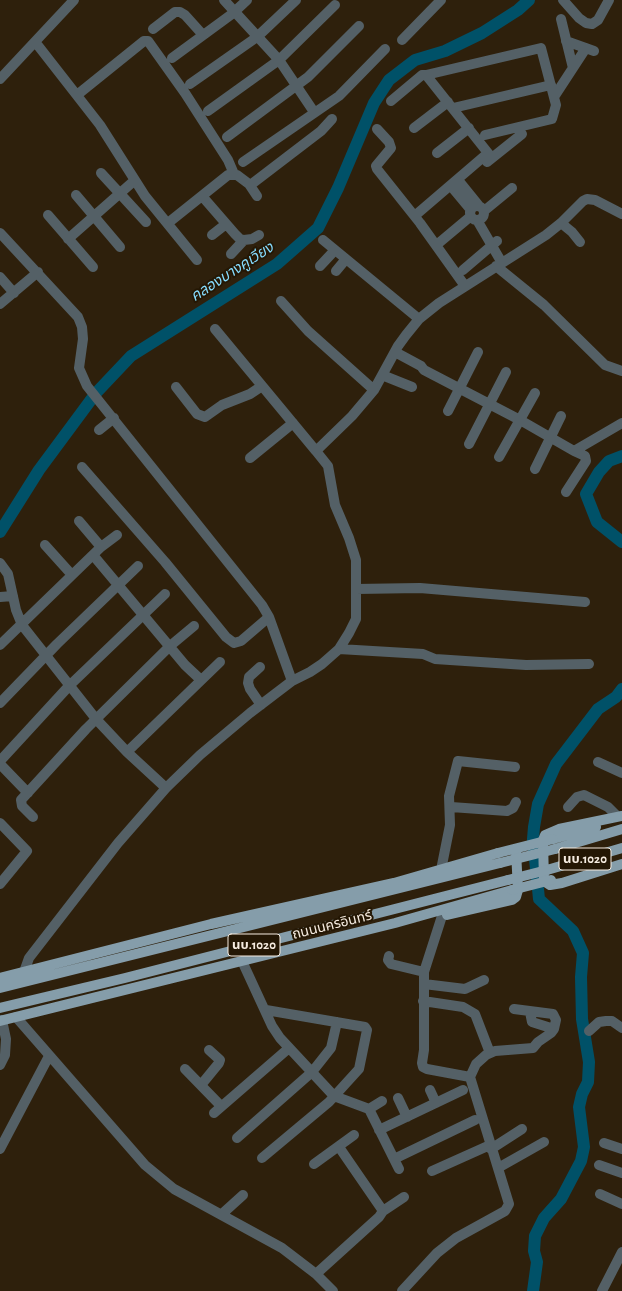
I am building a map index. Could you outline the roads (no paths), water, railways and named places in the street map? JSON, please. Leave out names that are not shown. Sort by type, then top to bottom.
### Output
[{"type":"main road","name":"ถนนนครอินทร์","points":[[554,844],[620,817]]},
{"type":"main road","points":[[620,817],[559,829],[545,835],[543,840],[544,881],[550,885],[562,883],[622,864]]},
{"type":"main road","name":"ถนนนครอินทร์","points":[[0,988],[499,858],[622,829]]},
{"type":"main road","points":[[394,883],[442,865],[511,846],[517,852],[518,890],[516,897],[512,900],[442,916],[395,923]]},
{"type":"main road","name":"ถนนนครอินทร์","points":[[0,1008],[132,976],[547,870],[622,848]]},
{"type":"main road","name":"ถนนนครอินทร์","points":[[0,978],[203,926],[499,858]]},
{"type":"main road","name":"ถนนนครอินทร์","points":[[1,1020],[395,923],[622,860]]},
{"type":"street","points":[[0,80],[36,43],[74,0]]},
{"type":"street","points":[[224,0],[256,37],[280,60],[314,112]]},
{"type":"street","points":[[172,58],[235,12],[247,0]]},
{"type":"street","points":[[190,84],[256,37],[296,0]]},
{"type":"street","points":[[402,40],[441,0]]},
{"type":"street","points":[[563,0],[579,18],[586,23],[592,24],[598,20],[609,0]]},
{"type":"street","points":[[208,110],[280,60],[335,5]]},
{"type":"street","points":[[153,29],[175,12],[180,12],[185,15],[203,35]]},
{"type":"street","points":[[561,19],[573,68]]},
{"type":"street","points":[[227,137],[308,77],[359,26]]},
{"type":"street","points":[[77,95],[144,41],[148,41],[185,93],[228,160],[234,174],[249,184],[257,196]]},
{"type":"street","points":[[554,97],[573,68],[590,50],[566,42]]},
{"type":"street","points":[[36,43],[100,125],[145,196],[197,260]]},
{"type":"street","points":[[391,100],[422,75],[541,48],[556,105],[552,119],[485,135]]},
{"type":"street","points":[[243,162],[339,96],[386,49]]},
{"type":"street","points":[[426,75],[490,156]]},
{"type":"street","points":[[414,128],[450,105],[551,85]]},
{"type":"street","points":[[249,184],[321,131],[332,119]]},
{"type":"street","points":[[437,153],[468,128]]},
{"type":"street","points":[[377,129],[392,148],[376,166],[377,169],[420,223],[465,286]]},
{"type":"street","points":[[418,213],[490,156],[522,134]]},
{"type":"street","points":[[101,173],[146,222]]},
{"type":"street","points":[[168,223],[228,176],[234,174]]},
{"type":"street","points":[[68,239],[135,180]]},
{"type":"street","points":[[457,183],[477,213],[494,243],[502,263],[605,364],[622,371]]},
{"type":"street","points":[[440,242],[512,188]]},
{"type":"street","points":[[76,194],[120,247]]},
{"type":"street","points":[[202,196],[234,234],[244,240],[252,239],[259,235]]},
{"type":"street","points":[[316,451],[352,416],[374,390],[393,355],[419,319],[465,286],[525,250],[561,223],[587,199],[595,200],[622,214]]},
{"type":"street","points":[[48,215],[93,267]]},
{"type":"street","points":[[561,223],[572,232],[580,242]]},
{"type":"street","points":[[212,235],[226,224]]},
{"type":"street","points":[[0,233],[38,272],[78,317],[82,326],[83,339],[79,368],[87,386],[262,605],[269,617],[292,681]]},
{"type":"street","points":[[231,254],[244,240]]},
{"type":"street","points":[[323,240],[419,319]]},
{"type":"street","points":[[463,270],[494,243]]},
{"type":"street","points":[[320,266],[335,250]]},
{"type":"street","points":[[336,271],[346,259]]},
{"type":"street","points":[[0,304],[38,272]]},
{"type":"street","points":[[0,277],[14,293]]},
{"type":"street","points":[[281,301],[308,330],[374,390]]},
{"type":"street","points":[[24,972],[29,958],[114,849],[166,788],[200,755],[261,705],[292,681],[310,672],[339,649],[356,618],[356,560],[353,546],[335,505],[328,466],[216,329]]},
{"type":"street","points":[[448,411],[478,352]]},
{"type":"street","points":[[393,355],[421,366],[424,370],[520,420],[584,456],[586,461],[566,492]]},
{"type":"street","points":[[469,444],[506,372]]},
{"type":"street","points":[[382,375],[412,387]]},
{"type":"street","points":[[176,386],[197,414],[205,417],[222,405],[250,394],[262,386]]},
{"type":"street","points":[[499,457],[535,393]]},
{"type":"street","points":[[535,470],[561,416]]},
{"type":"street","points":[[99,430],[114,418]]},
{"type":"street","points":[[250,458],[293,423]]},
{"type":"street","points":[[574,451],[622,423]]},
{"type":"street","points":[[82,467],[165,562],[226,636],[234,643],[241,641],[269,617]]},
{"type":"street","points":[[79,521],[101,548]]},
{"type":"street","points":[[0,645],[93,555],[117,535]]},
{"type":"street","points":[[45,545],[72,575]]},
{"type":"street","points":[[93,555],[170,646],[201,680]]},
{"type":"street","points":[[0,563],[8,574],[18,617],[22,625],[96,719],[127,752],[166,788]]},
{"type":"street","points":[[0,703],[45,656],[138,566]]},
{"type":"street","points":[[356,589],[420,588],[585,602]]},
{"type":"street","points":[[0,761],[69,686],[165,594]]},
{"type":"street","points":[[0,598],[13,596]]},
{"type":"street","points":[[33,818],[21,803],[21,800],[96,719],[170,646],[194,626]]},
{"type":"street","points":[[339,649],[423,654],[434,659],[526,665],[589,664]]},
{"type":"street","points":[[127,752],[220,662]]},
{"type":"street","points":[[260,667],[249,677],[248,683],[250,689],[261,705]]},
{"type":"street","points":[[442,865],[450,825],[450,796],[458,761],[515,767]]},
{"type":"street","points":[[598,762],[622,773]]},
{"type":"street","points":[[0,764],[28,793]]},
{"type":"street","points":[[568,807],[577,796],[584,795],[608,807],[620,817]]},
{"type":"street","points":[[451,807],[507,810],[513,808],[516,802]]},
{"type":"street","points":[[0,823],[26,851],[0,883]]},
{"type":"street","points":[[442,916],[424,972],[423,1067],[470,1077]]},
{"type":"street","points":[[389,956],[388,960],[391,964],[424,972]]},
{"type":"street","points":[[242,961],[266,1010],[272,1026],[289,1048],[334,1096],[369,1109],[399,1169]]},
{"type":"street","points":[[424,984],[465,989],[484,980]]},
{"type":"street","points":[[423,1001],[463,1007],[475,1014],[490,1053]]},
{"type":"street","points":[[402,1291],[437,1253],[456,1238],[508,1208],[509,1204],[470,1077],[476,1064],[490,1053],[533,1048],[554,1029],[556,1020],[556,1016],[514,1009]]},
{"type":"street","points":[[262,1158],[334,1096],[359,1069],[367,1030],[365,1027],[266,1010]]},
{"type":"street","points":[[530,1012],[534,1023],[554,1029]]},
{"type":"street","points":[[16,1017],[49,1056],[79,1087],[145,1165],[174,1189],[282,1248],[316,1274],[333,1291]]},
{"type":"street","points":[[0,1065],[5,1055],[1,1020]]},
{"type":"street","points":[[589,1031],[599,1022],[606,1021],[612,1021],[622,1028]]},
{"type":"street","points":[[237,1138],[312,1072],[331,1048],[337,1022]]},
{"type":"street","points":[[185,1069],[200,1085],[218,1110],[289,1048]]},
{"type":"street","points":[[200,1085],[220,1060],[209,1050]]},
{"type":"street","points":[[0,1149],[49,1056]]},
{"type":"street","points":[[430,1090],[436,1103]]},
{"type":"street","points":[[379,1130],[463,1090]]},
{"type":"street","points":[[398,1098],[407,1117]]},
{"type":"street","points":[[369,1109],[382,1101]]},
{"type":"street","points":[[394,1159],[475,1120]]},
{"type":"street","points":[[432,1171],[491,1147],[522,1129]]},
{"type":"street","points":[[314,1164],[339,1148],[354,1135]]},
{"type":"street","points":[[498,1168],[544,1142]]},
{"type":"street","points":[[604,1143],[622,1149]]},
{"type":"street","points":[[339,1148],[383,1211]]},
{"type":"street","points":[[599,1165],[622,1173]]},
{"type":"street","points":[[600,1194],[622,1204]]},
{"type":"street","points":[[222,1214],[243,1195]]},
{"type":"street","points":[[316,1274],[379,1217],[383,1211],[404,1197]]},
{"type":"street","points":[[602,1291],[622,1252]]},
{"type":"waterway","name":"คลองบางคูเวียง","points":[[0,532],[39,470],[96,393],[131,356],[277,264],[318,228],[338,188],[374,103],[389,80],[415,60],[445,51],[482,33],[518,10],[529,0]]},
{"type":"waterway","points":[[622,456],[609,461],[599,472],[586,494],[597,522],[622,542]]},
{"type":"waterway","points":[[533,1291],[537,1262],[534,1251],[535,1236],[544,1218],[561,1199],[581,1161],[584,1147],[579,1107],[582,1094],[588,1082],[589,1062],[582,1019],[581,977],[583,953],[573,931],[539,899],[533,839],[534,827],[538,804],[556,764],[598,709],[616,697],[622,689]]}]
